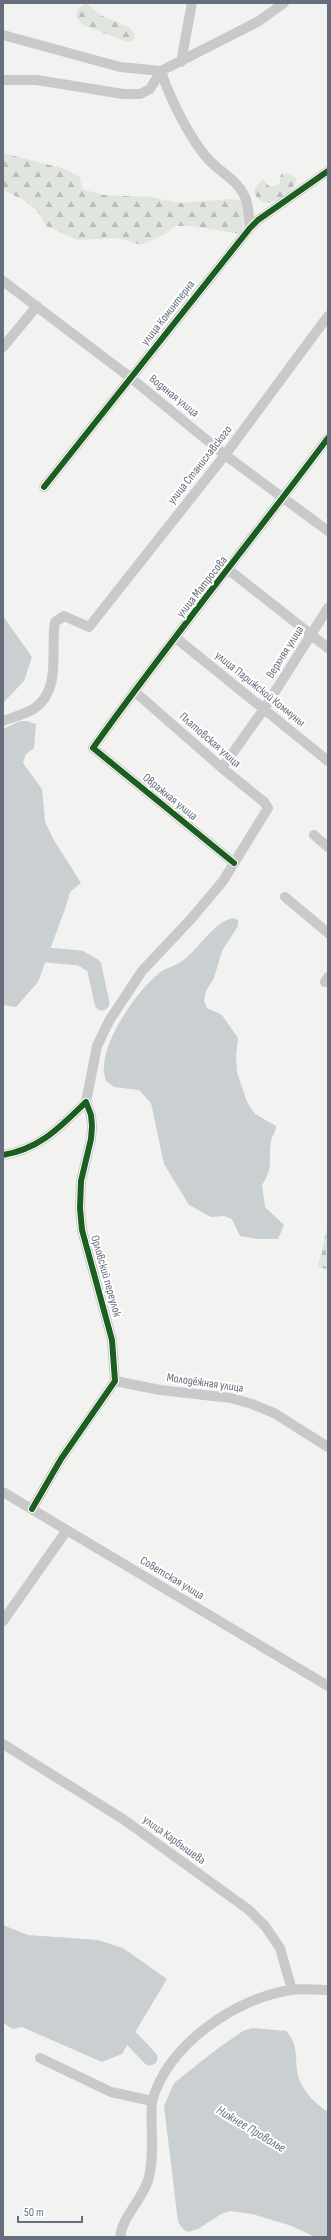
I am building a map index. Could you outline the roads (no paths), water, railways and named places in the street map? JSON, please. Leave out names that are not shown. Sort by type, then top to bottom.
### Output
[{"type":"street","points":[[181,62],[192,3]]},
{"type":"street","points":[[3,80],[37,80],[123,94],[140,94],[150,89],[161,72],[259,21],[284,3]]},
{"type":"street","points":[[3,35],[120,67],[161,72]]},
{"type":"street","points":[[161,72],[165,83],[198,146],[210,161],[239,187],[245,196],[250,228]]},
{"type":"street","name":"улица Коминтерна","points":[[44,487],[250,228],[258,220],[328,171]]},
{"type":"street","name":"Водяная улица","points":[[3,282],[131,378],[225,455],[328,531]]},
{"type":"street","points":[[3,347],[37,306]]},
{"type":"street","name":"улица Станиславского","points":[[3,721],[31,710],[42,701],[52,676],[53,632],[55,622],[64,616],[89,627],[225,455],[328,316]]},
{"type":"street","name":"улица Матросова","points":[[93,748],[134,691],[229,570],[328,438]]},
{"type":"street","points":[[229,570],[328,648]]},
{"type":"street","name":"Верхняя улица","points":[[222,768],[264,709],[328,608]]},
{"type":"street","name":"улица Парижской Коммуны","points":[[176,638],[328,761]]},
{"type":"street","name":"Платовская улица","points":[[134,691],[222,768],[264,802],[268,808],[234,863]]},
{"type":"street","name":"Овражная улица","points":[[93,748],[234,863]]},
{"type":"street","points":[[314,835],[328,847]]},
{"type":"street","points":[[3,1155],[33,1147],[66,1122],[86,1102],[97,1046],[112,1015],[142,971],[192,919],[223,881],[234,863]]},
{"type":"street","points":[[285,897],[328,933]]},
{"type":"street","name":"Орловский переулок","points":[[86,1102],[92,1115],[92,1126],[88,1153],[81,1181],[80,1208],[82,1230],[112,1340],[115,1381]]},
{"type":"street","points":[[32,1509],[60,1459],[115,1381]]},
{"type":"street","name":"Молодёжная улица","points":[[115,1381],[160,1390],[232,1398],[252,1404],[274,1414],[328,1447]]},
{"type":"street","name":"Советская улица","points":[[3,1492],[328,1686]]},
{"type":"street","points":[[3,1621],[67,1530]]},
{"type":"street","name":"улица Карбышева","points":[[3,1744],[123,1819],[249,1910],[265,1926],[280,1948],[292,1990]]},
{"type":"street","points":[[120,2237],[126,2219],[139,2200],[149,2178],[152,2157],[152,2101],[156,2088],[167,2067],[183,2048],[200,2033],[235,2010],[253,2001],[292,1990],[328,1990]]},
{"type":"street","points":[[40,2058],[111,2092],[152,2101]]},
{"type":"water","points":[[3,616],[32,657],[24,681],[3,703]]},
{"type":"water","points":[[20,721],[27,721],[36,724],[34,748],[26,754],[23,763],[42,789],[45,821],[52,837],[81,883],[70,892],[38,982],[16,1007],[3,1005],[3,729]]},
{"type":"water","points":[[233,918],[238,920],[238,926],[222,951],[214,978],[206,991],[204,1001],[207,1008],[222,1015],[238,1038],[236,1056],[237,1072],[247,1102],[255,1114],[276,1126],[271,1141],[268,1173],[262,1185],[265,1207],[284,1225],[278,1239],[258,1239],[240,1236],[232,1219],[224,1216],[211,1217],[189,1205],[164,1164],[151,1103],[139,1090],[114,1087],[106,1081],[104,1072],[106,1054],[110,1042],[124,1015],[141,991],[159,973],[179,963],[191,954],[220,924]]},
{"type":"water","points":[[3,1925],[28,1935],[98,1940],[123,1948],[167,1979],[122,2054],[102,2062],[22,2027],[13,2029],[3,2023]]},
{"type":"water","points":[[253,2028],[286,2031],[294,2043],[297,2072],[301,2084],[311,2098],[328,2112],[328,2237],[315,2237],[292,2226],[252,2214],[230,2211],[221,2214],[198,2229],[188,2232],[184,2230],[178,2222],[164,2106],[174,2083],[217,2049],[243,2031]]},
{"type":"waterway","points":[[3,940],[35,954],[80,958],[94,966],[102,1003]]},
{"type":"waterway","name":"Нижнее Провалье","points":[[113,2029],[131,2038],[150,2058]]}]
